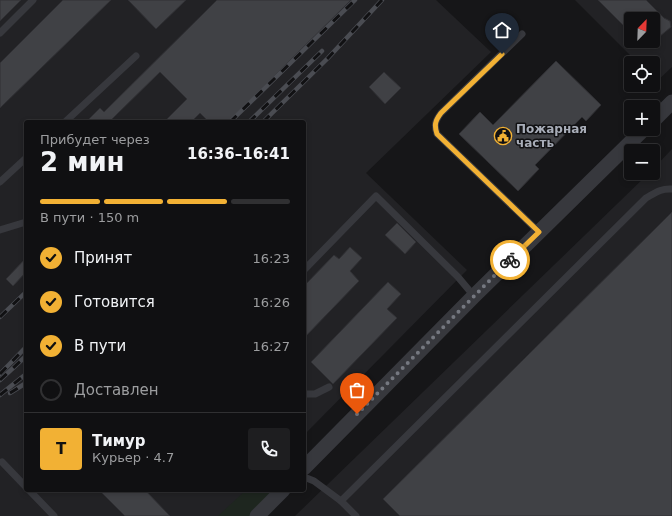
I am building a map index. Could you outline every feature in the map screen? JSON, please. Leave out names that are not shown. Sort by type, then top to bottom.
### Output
[{"type":"street","points":[[660,114],[672,102]]},
{"type":"street","points":[[306,466],[474,296],[637,136]]},
{"type":"street","points":[[257,516],[281,492]]},
{"type":"lane","points":[[0,33],[32,0]]},
{"type":"lane","points":[[522,34],[441,113],[436,119],[434,126],[437,134],[539,232]]},
{"type":"lane","points":[[66,120],[136,56]]},
{"type":"lane","points":[[0,182],[24,160]]},
{"type":"lane","points":[[341,501],[646,198],[656,191],[665,188],[672,189]]},
{"type":"lane","points":[[306,268],[376,196],[458,277],[474,296]]},
{"type":"lane","points":[[0,230],[24,223]]},
{"type":"lane","points":[[306,394],[315,394],[329,387]]},
{"type":"lane","points":[[2,462],[24,484]]},
{"type":"lane","points":[[306,478],[314,481],[341,501],[356,516]]},
{"type":"lane","points":[[31,492],[54,516]]},
{"type":"shaded area","points":[[0,0],[436,0],[491,52],[366,173],[467,270],[306,433],[306,120],[24,120],[24,492],[247,492],[224,516],[0,516]]},
{"type":"shaded area","points":[[575,0],[672,0],[672,67],[660,78],[660,56],[631,56]]},
{"type":"shaded area","points":[[672,149],[672,516],[295,516],[642,180],[660,180],[660,162]]},
{"type":"shaded area","points":[[244,492],[274,492],[251,516],[218,516]]},
{"type":"building","points":[[0,0],[21,0],[0,21]]},
{"type":"building","points":[[63,0],[111,0],[0,108],[0,63]]},
{"type":"building","points":[[128,0],[186,0],[156,29]]},
{"type":"building","points":[[217,0],[351,0],[230,120],[207,120],[200,113],[193,120],[166,120],[187,99],[160,72],[113,120],[88,120],[100,108],[104,112]]},
{"type":"building","points":[[598,0],[646,0],[658,12],[624,12],[624,26]]},
{"type":"building","points":[[660,14],[670,21],[671,27],[660,36]]},
{"type":"building","points":[[556,61],[601,105],[586,121],[582,117],[535,165],[539,169],[518,191],[459,134],[480,112],[493,125]]},
{"type":"building","points":[[384,72],[401,88],[385,104],[369,87]]},
{"type":"building","points":[[672,212],[672,516],[400,516],[383,499]]},
{"type":"building","points":[[397,223],[416,242],[405,254],[385,235]]},
{"type":"building","points":[[350,247],[362,258],[350,271],[359,281],[306,336],[306,284],[334,255],[339,259]]},
{"type":"building","points":[[24,260],[24,274],[13,286],[6,279]]},
{"type":"building","points":[[388,282],[401,294],[387,309],[397,318],[333,384],[311,362]]},
{"type":"building","points":[[101,492],[147,492],[170,516],[125,516]]},
{"type":"railway","points":[[232,120],[355,0]]},
{"type":"railway","points":[[265,120],[328,58],[382,0]]},
{"type":"railway","points":[[251,120],[322,51]]},
{"type":"railway","points":[[0,317],[24,294]]},
{"type":"railway","points":[[0,374],[24,349]]},
{"type":"railway","points":[[0,380],[24,358]]},
{"type":"railway","points":[[0,395],[24,376]]},
{"type":"railway","points":[[10,393],[24,384]]},
{"type":"way so far","points":[[357,414],[510,260]]},
{"type":"place","name":"Пожарная часть","points":[[503,136]]},
{"type":"route","points":[[502,54],[441,113],[436,119],[434,126],[437,134],[539,232],[510,260]]}]
